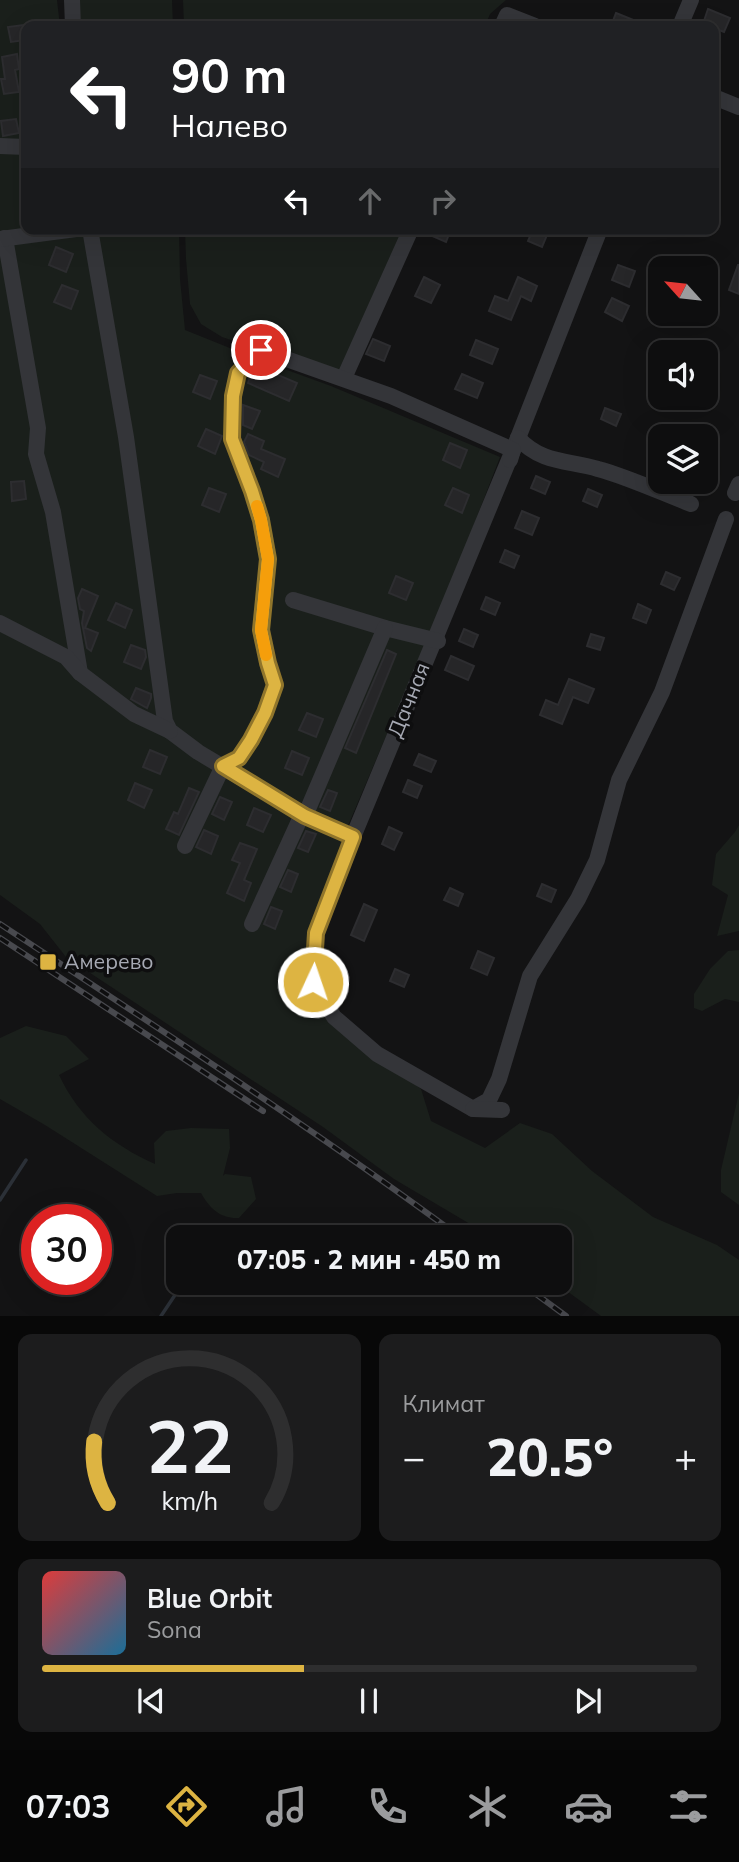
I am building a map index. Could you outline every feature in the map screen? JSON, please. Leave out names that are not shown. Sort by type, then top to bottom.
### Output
[{"type":"street","points":[[72,0],[73,21]]},
{"type":"street","points":[[682,21],[691,0]]},
{"type":"street","points":[[504,21],[507,15],[522,21]]},
{"type":"street","points":[[719,99],[739,107]]},
{"type":"street","points":[[0,146],[21,147]]},
{"type":"street","points":[[27,235],[3,238],[38,428],[36,454],[53,512],[80,673]]},
{"type":"street","points":[[91,235],[126,437],[165,721],[170,731]]},
{"type":"street","points":[[344,378],[408,235]]},
{"type":"street","name":"Дачная","points":[[353,837],[516,444],[598,235]]},
{"type":"street","points":[[185,846],[223,766],[239,758],[251,740],[275,685],[261,630],[268,559],[252,491],[232,439],[233,396],[238,373],[261,350],[344,378],[545,457],[598,468],[691,504]]},
{"type":"street","points":[[502,1110],[473,1109],[428,1089],[377,1054],[334,1017],[313,982],[316,933],[353,837],[479,546],[516,444]]},
{"type":"street","points":[[473,1109],[489,1100],[499,1079],[530,976],[578,899],[597,860],[619,780],[662,692],[726,519]]},
{"type":"street","points":[[293,600],[438,641]]},
{"type":"street","points":[[0,623],[66,657],[80,673],[134,714],[170,731],[198,752],[305,816],[353,837]]},
{"type":"street","points":[[252,924],[299,821],[305,816],[385,628]]},
{"type":"shaded area","points":[[0,0],[57,0],[59,21],[21,21],[21,235],[179,235],[185,330],[331,386],[500,457],[453,579],[347,828],[322,894],[311,944],[319,992],[390,1064],[421,1089],[431,1121],[485,1148],[520,1123],[552,1134],[592,1171],[653,1217],[717,1245],[739,1260],[739,1316],[601,1316],[572,1295],[572,1225],[472,1225],[394,1179],[323,1127],[66,957],[40,924],[0,895]]},
{"type":"shaded area","points":[[76,0],[172,0],[173,21],[77,21]]},
{"type":"shaded area","points":[[183,0],[506,0],[490,14],[487,21],[184,21]]},
{"type":"shaded area","points":[[185,235],[402,235],[344,378],[222,337],[201,324],[190,304]]},
{"type":"shaded area","points":[[739,825],[739,931],[717,936],[728,895],[712,885],[716,854]]},
{"type":"shaded area","points":[[739,950],[739,1002],[725,999],[702,1011],[694,1008],[694,994],[710,969],[728,951]]},
{"type":"shaded area","points":[[26,1026],[66,1036],[89,1059],[59,1075],[67,1091],[98,1128],[139,1156],[155,1164],[154,1143],[166,1131],[191,1128],[229,1129],[230,1148],[223,1176],[251,1177],[256,1199],[239,1218],[233,1218],[217,1212],[201,1193],[157,1196],[0,1099],[0,1038]]},
{"type":"shaded area","points":[[739,1093],[739,1205],[721,1192],[721,1170]]},
{"type":"building","points":[[708,9],[730,18],[724,32],[719,30],[719,21],[704,21]]},
{"type":"building","points":[[616,13],[636,21],[613,21]]},
{"type":"building","points":[[21,25],[21,41],[11,42],[8,27]]},
{"type":"building","points":[[17,54],[19,69],[15,70],[19,92],[4,94],[1,79],[5,79],[2,57]]},
{"type":"building","points":[[16,119],[19,133],[3,136],[1,121]]},
{"type":"building","points":[[430,235],[449,235],[446,242]]},
{"type":"building","points":[[530,235],[547,235],[542,247],[528,241]]},
{"type":"building","points":[[56,247],[73,254],[66,272],[49,265]]},
{"type":"building","points":[[618,265],[635,271],[629,287],[612,280]]},
{"type":"building","points":[[739,265],[739,294],[729,290]]},
{"type":"building","points":[[424,277],[440,285],[431,303],[415,296]]},
{"type":"building","points":[[518,277],[537,286],[531,301],[521,296],[511,320],[489,311],[495,296],[508,301]]},
{"type":"building","points":[[62,285],[78,291],[71,309],[54,302]]},
{"type":"building","points":[[612,298],[629,306],[622,321],[605,312]]},
{"type":"building","points":[[373,339],[390,346],[384,361],[366,354]]},
{"type":"building","points":[[476,340],[498,349],[492,364],[470,355]]},
{"type":"building","points":[[259,367],[297,383],[289,401],[248,383],[251,374]]},
{"type":"building","points":[[462,374],[483,383],[477,398],[455,389]]},
{"type":"building","points":[[200,375],[217,381],[210,399],[193,392]]},
{"type":"building","points":[[243,405],[260,411],[252,429],[243,425]]},
{"type":"building","points":[[605,408],[621,414],[616,426],[601,419]]},
{"type":"building","points":[[206,429],[222,436],[215,454],[198,446]]},
{"type":"building","points":[[248,434],[264,441],[261,449],[285,459],[278,477],[261,469],[264,462],[249,455],[244,442]]},
{"type":"building","points":[[450,443],[467,450],[460,468],[443,460]]},
{"type":"building","points":[[536,476],[550,482],[545,494],[531,488]]},
{"type":"building","points":[[24,481],[26,499],[12,501],[11,482]]},
{"type":"building","points":[[209,488],[226,494],[219,512],[202,505]]},
{"type":"building","points":[[453,488],[469,495],[462,513],[445,505]]},
{"type":"building","points":[[588,489],[602,495],[597,507],[583,501]]},
{"type":"building","points":[[522,511],[539,518],[532,535],[515,528]]},
{"type":"building","points":[[505,550],[519,556],[514,568],[500,562]]},
{"type":"building","points":[[666,572],[680,578],[674,590],[661,584]]},
{"type":"building","points":[[396,576],[413,583],[406,600],[389,593]]},
{"type":"building","points":[[82,589],[98,596],[85,628],[98,633],[91,651],[87,648],[82,623],[84,611],[80,609],[78,598]]},
{"type":"building","points":[[486,597],[500,603],[495,615],[481,609]]},
{"type":"building","points":[[116,603],[132,610],[125,628],[108,620]]},
{"type":"building","points":[[638,604],[651,610],[646,623],[633,618]]},
{"type":"building","points":[[464,629],[478,635],[473,647],[459,641]]},
{"type":"building","points":[[591,634],[604,638],[600,650],[587,646]]},
{"type":"building","points":[[131,645],[145,650],[146,657],[141,669],[124,662]]},
{"type":"building","points":[[387,650],[396,654],[356,753],[345,748]]},
{"type":"building","points":[[451,656],[474,666],[468,680],[445,670]]},
{"type":"building","points":[[569,679],[594,689],[588,703],[573,697],[562,724],[540,715],[546,700],[558,705]]},
{"type":"building","points":[[136,688],[151,694],[147,708],[131,699]]},
{"type":"building","points":[[307,713],[323,719],[316,737],[299,730]]},
{"type":"building","points":[[150,750],[167,757],[160,774],[143,767]]},
{"type":"building","points":[[292,751],[309,758],[302,775],[285,768]]},
{"type":"building","points":[[419,754],[436,761],[431,772],[414,765]]},
{"type":"building","points":[[408,780],[422,786],[417,798],[403,792]]},
{"type":"building","points":[[135,783],[152,790],[144,808],[128,800]]},
{"type":"building","points":[[189,788],[199,792],[179,835],[166,829],[174,812],[178,814]]},
{"type":"building","points":[[328,790],[337,793],[330,811],[320,807]]},
{"type":"building","points":[[220,797],[232,802],[224,820],[212,814]]},
{"type":"building","points":[[254,808],[271,815],[263,832],[247,825]]},
{"type":"building","points":[[389,827],[402,833],[394,850],[382,844]]},
{"type":"building","points":[[204,830],[218,836],[211,854],[196,847]]},
{"type":"building","points":[[306,831],[316,834],[308,852],[298,848]]},
{"type":"building","points":[[240,843],[257,849],[244,880],[251,883],[244,901],[227,893],[240,863],[232,860]]},
{"type":"building","points":[[288,870],[298,874],[291,892],[280,887]]},
{"type":"building","points":[[542,884],[556,890],[551,902],[537,896]]},
{"type":"building","points":[[450,888],[463,894],[458,906],[444,900]]},
{"type":"building","points":[[364,904],[377,910],[364,941],[351,935]]},
{"type":"building","points":[[271,907],[282,911],[275,929],[264,924]]},
{"type":"building","points":[[478,951],[494,958],[487,975],[471,968]]},
{"type":"building","points":[[395,969],[409,975],[404,987],[390,981]]},
{"type":"waterway","points":[[0,1200],[26,1160]]},
{"type":"waterway","points":[[161,1316],[175,1295]]},
{"type":"railway","points":[[0,924],[290,1117],[444,1225]]},
{"type":"railway","points":[[0,938],[263,1111]]},
{"type":"railway","points":[[537,1295],[566,1316]]},
{"type":"slow traffic","points":[[257,506],[268,559],[261,630],[266,655]]},
{"type":"place","name":"Амерево","points":[[48,962]]},
{"type":"route","points":[[261,350],[238,373],[233,396],[232,439],[261,520],[268,559],[261,630],[275,685],[251,740],[239,758],[223,766],[305,816],[353,837],[316,933],[313,982]]}]
